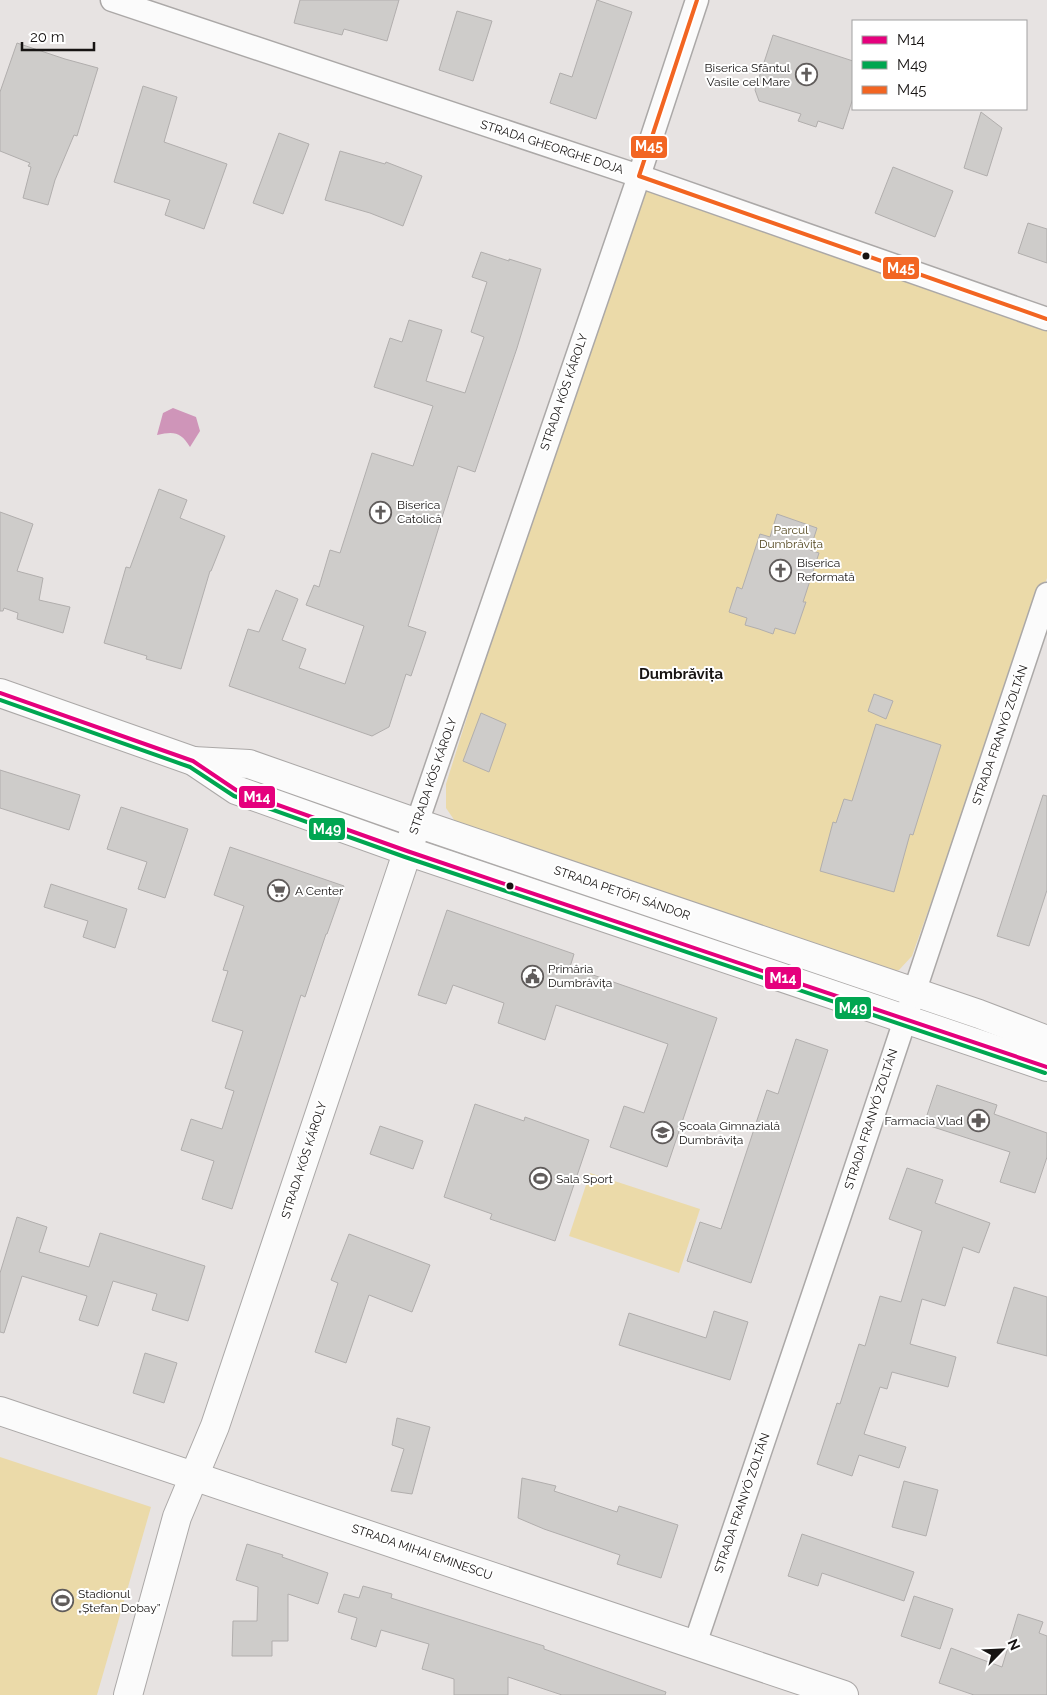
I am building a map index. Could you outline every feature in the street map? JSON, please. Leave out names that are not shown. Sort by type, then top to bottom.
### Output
[{"type":"main road","name":"STRADA PETŐFI SÁNDOR","points":[[0,693],[193,761],[236,790],[407,851],[1047,1067]]},
{"type":"main road","name":"STRADA PETŐFI SÁNDOR","points":[[193,761],[249,764],[416,823],[914,992],[1047,1040]]},
{"type":"main road","name":"STRADA KÓS KÁROLY","points":[[128,1695],[177,1517],[215,1426],[416,823]]},
{"type":"main road","name":"STRADA MIHAI EMINESCU","points":[[0,1411],[844,1695]]},
{"type":"street","name":"STRADA GHEORGHE DOJA","points":[[112,0],[638,176],[1047,319]]},
{"type":"street","name":"STRADA KÓS KÁROLY","points":[[416,823],[697,0]]},
{"type":"street","name":"STRADA FRANYÓ ZOLTÁN","points":[[695,1644],[1047,594]]},
{"type":"green space","name":"Parcul Dumbrăvița","points":[[639,176],[1047,319],[1047,578],[912,956],[899,970],[883,974],[459,827],[446,808],[446,784]]},
{"type":"green space","points":[[590,1173],[700,1209],[679,1273],[569,1236]]},
{"type":"green space","name":"Stadionul „Ștefan Dobay”","points":[[0,1457],[151,1507],[97,1695],[0,1695]]},
{"type":"shaded area","points":[[173,408],[196,417],[200,431],[190,447],[183,438],[176,434],[157,435],[163,413]]},
{"type":"building","points":[[300,0],[399,0],[387,41],[344,29],[342,35],[294,23]]},
{"type":"building","points":[[597,0],[632,12],[596,119],[550,103],[560,73],[572,77]]},
{"type":"building","points":[[457,11],[492,21],[473,81],[439,70]]},
{"type":"building","name":"Biserica Sfântul Vasile cel Mare","points":[[773,35],[852,61],[852,101],[843,129],[818,121],[816,127],[798,121],[801,114],[759,101],[755,90]]},
{"type":"building","points":[[17,43],[98,68],[77,136],[74,135],[55,180],[48,205],[23,198],[31,167],[28,166],[30,163],[0,151],[0,92]]},
{"type":"building","points":[[143,86],[177,97],[164,142],[227,164],[204,229],[165,215],[170,200],[114,182]]},
{"type":"building","points":[[981,112],[1002,128],[987,176],[964,168]]},
{"type":"building","points":[[279,133],[309,144],[283,214],[253,203]]},
{"type":"building","points":[[340,151],[385,164],[386,162],[422,176],[403,226],[370,213],[325,200]]},
{"type":"building","points":[[893,167],[953,191],[935,237],[875,213]]},
{"type":"building","points":[[1028,223],[1047,229],[1047,263],[1018,253]]},
{"type":"building","points":[[481,252],[541,269],[517,348],[475,472],[458,466],[408,626],[426,632],[411,676],[406,674],[389,727],[372,736],[229,686],[248,629],[259,632],[276,590],[298,599],[282,640],[306,649],[299,668],[345,684],[364,626],[306,605],[314,585],[319,587],[330,550],[340,553],[372,453],[413,466],[433,406],[374,387],[390,338],[402,342],[409,320],[442,330],[426,381],[465,393],[484,337],[471,332],[487,282],[472,277]]},
{"type":"building","points":[[159,489],[187,500],[180,518],[225,536],[210,571],[181,669],[146,659],[147,656],[104,643],[126,567],[130,568]]},
{"type":"building","points":[[0,512],[33,524],[17,571],[43,578],[39,600],[70,607],[63,633],[17,619],[18,613],[4,608],[3,611],[0,611]]},
{"type":"building","name":"Biserica Reformată","points":[[777,514],[817,528],[810,550],[819,553],[795,634],[775,628],[773,634],[745,625],[747,618],[729,612],[737,587],[742,589],[760,534],[770,537]]},
{"type":"building","points":[[874,694],[893,701],[886,719],[868,711]]},
{"type":"building","points":[[481,713],[506,724],[489,772],[463,761]]},
{"type":"building","points":[[876,724],[941,745],[913,835],[910,834],[894,892],[820,871],[833,822],[836,823],[844,799],[852,801]]},
{"type":"building","points":[[0,770],[80,795],[69,830],[0,808]]},
{"type":"building","points":[[1043,795],[1047,796],[1047,890],[1029,946],[997,936]]},
{"type":"building","points":[[121,807],[188,829],[165,898],[138,889],[147,862],[107,849]]},
{"type":"building","points":[[230,847],[344,886],[305,997],[301,995],[232,1209],[202,1199],[214,1161],[181,1150],[191,1119],[222,1129],[234,1091],[225,1088],[243,1031],[212,1021],[228,971],[223,970],[244,906],[214,895]]},
{"type":"building","points":[[51,884],[127,909],[115,948],[83,937],[88,921],[44,907]]},
{"type":"building","points":[[447,910],[574,954],[570,967],[717,1018],[667,1167],[610,1147],[624,1106],[644,1113],[668,1044],[556,1005],[545,1040],[498,1023],[504,1003],[453,985],[446,1004],[418,995]]},
{"type":"building","points":[[796,1039],[828,1050],[751,1283],[687,1261],[700,1222],[721,1229],[767,1090],[778,1094]]},
{"type":"building","points":[[937,1085],[997,1105],[994,1114],[1047,1133],[1047,1157],[1035,1193],[1000,1182],[1010,1152],[924,1124]]},
{"type":"building","points":[[475,1104],[524,1121],[525,1117],[589,1140],[555,1241],[490,1219],[492,1214],[444,1197]]},
{"type":"building","points":[[380,1126],[423,1141],[413,1169],[370,1154]]},
{"type":"building","points":[[907,1168],[943,1180],[935,1203],[990,1223],[979,1253],[963,1247],[945,1306],[922,1299],[910,1344],[956,1357],[948,1387],[892,1372],[887,1389],[880,1387],[864,1434],[906,1447],[899,1468],[859,1455],[852,1476],[817,1464],[837,1403],[840,1404],[859,1344],[865,1346],[880,1296],[901,1302],[922,1231],[889,1219]]},
{"type":"building","points":[[17,1217],[47,1227],[39,1252],[89,1267],[100,1233],[205,1266],[188,1321],[152,1310],[157,1294],[113,1281],[98,1326],[79,1320],[87,1296],[22,1276],[4,1333],[0,1332],[0,1273]]},
{"type":"building","points":[[349,1234],[430,1265],[412,1312],[369,1295],[346,1363],[315,1352],[338,1283],[331,1280]]},
{"type":"building","points":[[1014,1287],[1047,1297],[1047,1356],[997,1343]]},
{"type":"building","points":[[714,1311],[748,1322],[730,1380],[619,1345],[629,1313],[706,1338]]},
{"type":"building","points":[[145,1353],[177,1363],[164,1403],[133,1393]]},
{"type":"building","points":[[397,1418],[430,1427],[412,1494],[391,1491],[404,1449],[392,1445]]},
{"type":"building","points":[[522,1478],[556,1486],[554,1491],[617,1512],[619,1506],[678,1525],[661,1578],[617,1564],[620,1555],[518,1518]]},
{"type":"building","points":[[904,1481],[938,1490],[926,1536],[892,1527]]},
{"type":"building","points":[[802,1534],[914,1572],[904,1601],[822,1573],[818,1586],[788,1576]]},
{"type":"building","points":[[247,1544],[283,1555],[282,1557],[328,1573],[318,1604],[288,1594],[288,1641],[272,1641],[272,1656],[232,1656],[233,1621],[257,1621],[258,1587],[236,1580]]},
{"type":"building","points":[[363,1586],[392,1594],[391,1598],[544,1646],[544,1649],[666,1692],[665,1695],[562,1695],[508,1677],[508,1695],[454,1695],[454,1679],[422,1669],[429,1644],[381,1630],[376,1647],[351,1639],[357,1618],[338,1612],[344,1594],[359,1598]]},
{"type":"building","points":[[914,1596],[953,1609],[940,1649],[901,1636]]},
{"type":"building","points":[[1018,1614],[1043,1622],[1039,1633],[1047,1636],[1047,1695],[974,1695],[939,1683],[951,1648],[1002,1667]]},
{"type":"transit line","name":"M45","points":[[697,0],[639,176],[1047,319]]},
{"type":"transit line","name":"M14","points":[[0,693],[193,761],[236,790],[407,851],[1047,1067]]},
{"type":"transit line","name":"M49","points":[[0,700],[190,767],[234,796],[405,857],[1045,1073]]},
{"type":"place","name":"Biserica Sfântul Vasile cel Mare","points":[[806,75]]},
{"type":"place","name":"Biserica Catolică","points":[[381,512]]},
{"type":"place","name":"Biserica Reformată","points":[[781,570]]},
{"type":"place","name":"A Center","points":[[279,891]]},
{"type":"place","name":"Primăria Dumbrăvița","points":[[532,976]]},
{"type":"place","name":"Farmacia Vlad","points":[[979,1121]]},
{"type":"place","name":"Școala Gimnazială Dumbrăvița","points":[[663,1133]]},
{"type":"place","name":"Sala Sport","points":[[540,1179]]},
{"type":"place","name":"Stadionul „Ștefan Dobay”","points":[[62,1601]]},
{"type":"district","name":"Dumbrăvița","points":[[681,674]]}]
